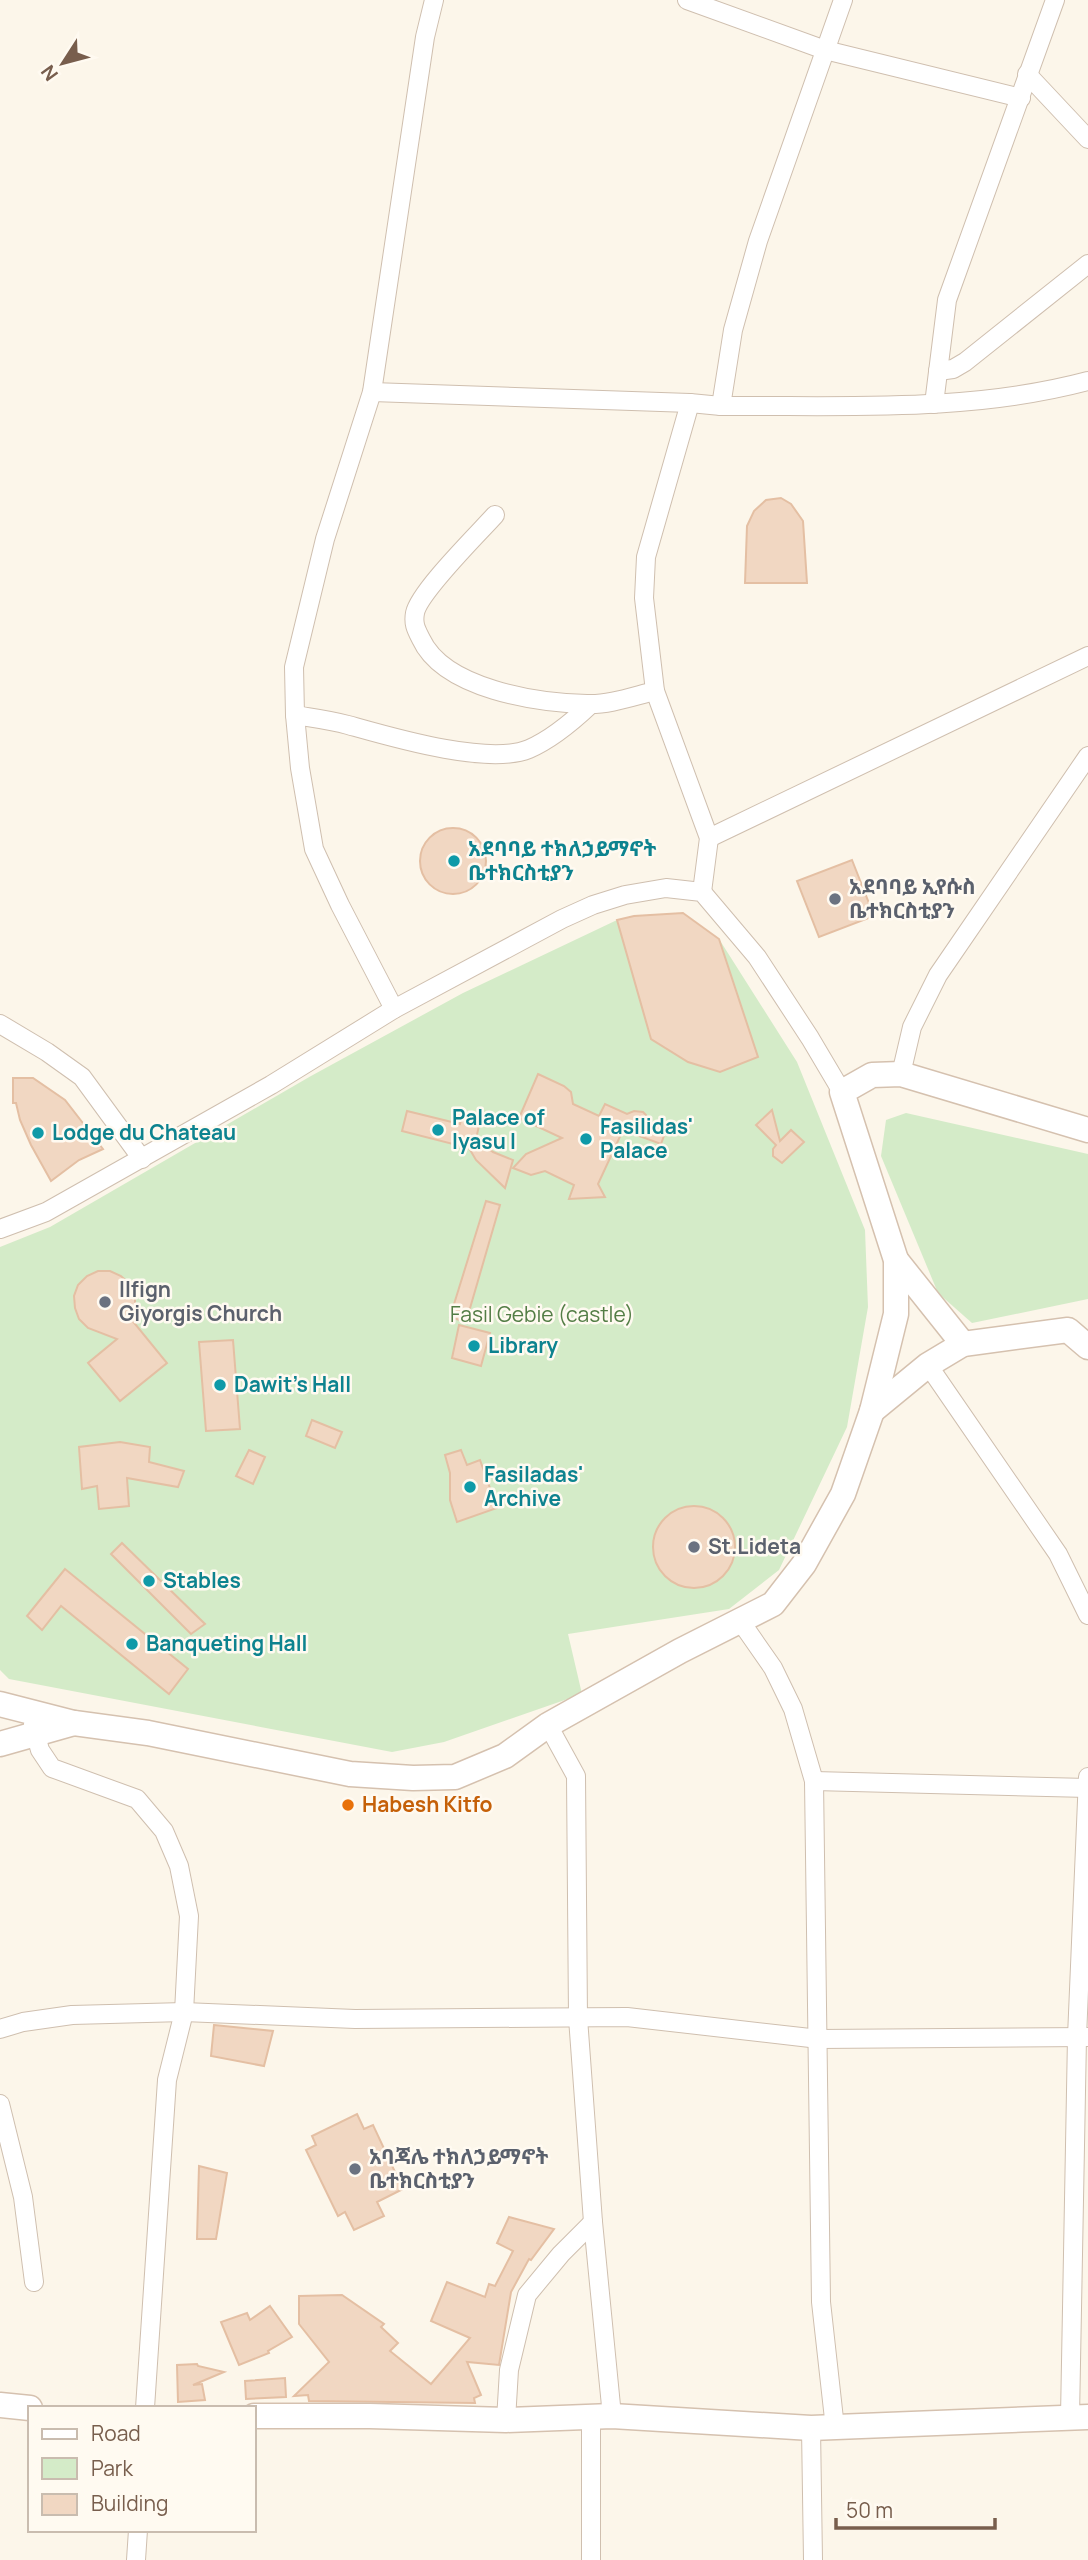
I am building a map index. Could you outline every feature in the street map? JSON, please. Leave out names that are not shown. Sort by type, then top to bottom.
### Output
[{"type":"street","points":[[394,1009],[314,849],[304,794],[295,715],[294,667],[325,539],[372,392],[425,37],[434,0]]},
{"type":"street","points":[[687,0],[825,50],[1021,98]]},
{"type":"street","points":[[720,406],[733,330],[758,241],[843,0]]},
{"type":"street","points":[[934,404],[947,300],[1055,0]]},
{"type":"street","points":[[1027,74],[1088,139]]},
{"type":"street","points":[[938,371],[953,369],[965,362],[1088,264]]},
{"type":"street","points":[[372,392],[720,406],[934,404],[1045,393],[1088,381]]},
{"type":"street","points":[[690,403],[646,556],[644,598],[655,691],[709,838],[702,892]]},
{"type":"street","points":[[495,515],[420,600],[414,624],[436,661],[480,685],[517,695],[590,705],[655,691]]},
{"type":"street","points":[[709,838],[1088,656]]},
{"type":"street","points":[[295,715],[346,724],[413,743],[499,754],[527,750],[551,737],[590,705]]},
{"type":"street","points":[[901,1074],[912,1027],[938,975],[1088,756]]},
{"type":"street","points":[[0,1229],[46,1212],[271,1085],[394,1009],[593,905],[625,895],[667,888],[702,892],[757,957],[810,1038],[842,1092],[896,1260],[896,1314],[872,1411],[844,1494],[804,1564],[773,1604],[680,1651],[548,1725],[505,1756],[455,1777],[414,1778],[350,1774],[148,1732],[74,1723],[33,1722],[0,1704]]},
{"type":"street","points":[[0,1024],[82,1077],[142,1159]]},
{"type":"street","points":[[842,1092],[872,1075],[901,1074],[1088,1130]]},
{"type":"street","points":[[896,1260],[963,1344]]},
{"type":"street","points":[[872,1411],[928,1365],[963,1344],[1078,1327],[1088,1347]]},
{"type":"street","points":[[928,1365],[1058,1554],[1088,1615]]},
{"type":"street","points":[[741,1622],[773,1668],[793,1709],[814,1781],[823,2428],[813,2560]]},
{"type":"street","points":[[0,1744],[33,1722]]},
{"type":"street","points":[[33,1722],[40,1750],[52,1768],[137,1800],[164,1831],[179,1866],[189,1916],[184,2012],[167,2080],[145,2406]]},
{"type":"street","points":[[548,1725],[576,1776],[578,2018],[593,2222],[602,2417],[591,2560]]},
{"type":"street","points":[[256,2416],[506,2420],[602,2417],[823,2428],[1079,2417],[1088,1785],[814,1781]]},
{"type":"street","points":[[0,2029],[23,2022],[72,2015],[184,2012],[355,2018],[627,2017],[819,2039],[1083,2037]]},
{"type":"street","points":[[0,2104],[23,2197],[34,2282]]},
{"type":"street","points":[[506,2420],[509,2370],[527,2295],[561,2253],[593,2222]]},
{"type":"street","points":[[0,2405],[28,2408]]},
{"type":"street","points":[[136,2560],[138,2532]]},
{"type":"green space","name":"Fasil Gebie (castle)","points":[[683,913],[719,939],[797,1062],[865,1230],[868,1307],[847,1427],[779,1570],[729,1609],[568,1634],[582,1694],[444,1742],[392,1752],[9,1679],[0,1670],[0,1247],[50,1227],[311,1076],[463,993],[617,920],[634,916]]},
{"type":"green space","points":[[906,1113],[1088,1154],[1088,1299],[972,1323],[938,1293],[881,1156],[886,1120]]},
{"type":"building","points":[[781,498],[791,504],[803,521],[807,583],[745,583],[747,526],[754,511],[766,500]]},
{"type":"building","name":"አደባባይ ተክለኃይማኖት ቤተክርስቲያን","points":[[447,828],[459,828],[471,833],[481,843],[486,861],[484,874],[471,889],[459,894],[447,894],[435,889],[425,879],[420,867],[420,855],[425,843],[435,833]]},
{"type":"building","name":"አደባባይ ኢየሱስ ቤተክርስቲያን","points":[[852,860],[874,916],[819,937],[797,881]]},
{"type":"building","points":[[683,913],[719,939],[758,1057],[720,1072],[688,1062],[651,1039],[617,920],[634,916]]},
{"type":"building","points":[[538,1074],[571,1092],[573,1104],[599,1116],[605,1104],[627,1114],[634,1111],[643,1112],[649,1125],[665,1133],[661,1144],[623,1130],[598,1184],[605,1197],[569,1199],[574,1185],[545,1171],[531,1175],[513,1168],[526,1154],[562,1138],[519,1118]]},
{"type":"building","points":[[13,1078],[33,1078],[65,1100],[103,1149],[79,1160],[51,1181],[31,1145],[16,1103],[13,1103]]},
{"type":"building","points":[[772,1110],[780,1141],[791,1130],[804,1142],[782,1163],[773,1156],[776,1145],[756,1125]]},
{"type":"building","name":"Palace of Iyasu I","points":[[407,1111],[460,1124],[463,1112],[481,1117],[476,1139],[493,1152],[513,1160],[505,1188],[476,1160],[469,1148],[402,1131]]},
{"type":"building","points":[[486,1201],[500,1205],[466,1322],[450,1317]]},
{"type":"building","points":[[98,1271],[110,1271],[130,1284],[135,1295],[131,1319],[167,1363],[120,1401],[88,1363],[117,1339],[88,1328],[79,1319],[75,1308],[74,1296],[78,1285],[87,1276]]},
{"type":"building","name":"Library","points":[[459,1325],[490,1333],[481,1366],[452,1358]]},
{"type":"building","name":"Dawit's Hall","points":[[233,1340],[240,1429],[206,1431],[199,1342]]},
{"type":"building","points":[[312,1420],[342,1432],[335,1448],[306,1436]]},
{"type":"building","points":[[120,1442],[150,1447],[149,1462],[184,1471],[178,1487],[127,1478],[129,1506],[99,1509],[97,1486],[82,1489],[79,1447]]},
{"type":"building","points":[[249,1450],[265,1457],[253,1484],[236,1476]]},
{"type":"building","name":"Fasiladas' Archive","points":[[461,1450],[467,1465],[480,1460],[497,1508],[457,1522],[450,1500],[450,1473],[445,1455]]},
{"type":"building","name":"St.Lideta","points":[[694,1506],[710,1509],[723,1518],[732,1531],[735,1547],[732,1563],[723,1576],[710,1585],[694,1588],[678,1585],[665,1576],[656,1563],[653,1547],[656,1531],[665,1518],[678,1509]]},
{"type":"building","name":"Stables","points":[[122,1543],[205,1624],[191,1634],[111,1554]]},
{"type":"building","name":"Banqueting Hall","points":[[65,1569],[188,1669],[169,1694],[61,1606],[42,1630],[27,1616]]},
{"type":"building","points":[[214,2025],[273,2031],[264,2066],[211,2056]]},
{"type":"building","name":"አባጃሌ ተክለኃይማኖት ቤተክርስቲያን","points":[[357,2114],[364,2129],[373,2125],[403,2189],[377,2202],[384,2216],[354,2230],[345,2212],[338,2216],[306,2150],[316,2145],[312,2136]]},
{"type":"building","points":[[199,2166],[227,2173],[216,2239],[197,2239]]},
{"type":"building","points":[[509,2217],[554,2229],[531,2260],[529,2259],[511,2292],[499,2365],[467,2362],[481,2395],[474,2398],[475,2403],[309,2401],[308,2395],[294,2396],[329,2362],[299,2324],[299,2296],[342,2295],[384,2324],[381,2327],[398,2343],[390,2351],[431,2384],[470,2338],[431,2321],[447,2282],[485,2297],[489,2284],[495,2286],[513,2251],[497,2243]]},
{"type":"building","points":[[270,2306],[292,2337],[268,2351],[269,2353],[239,2365],[221,2322],[247,2313],[250,2320]]},
{"type":"building","points":[[197,2364],[224,2372],[193,2385],[202,2384],[205,2400],[178,2402],[177,2365]]},
{"type":"building","points":[[285,2378],[286,2397],[246,2399],[245,2381]]},
{"type":"place","name":"አደባባይ ተክለኃይማኖት ቤተክርስቲያን","points":[[454,861]]},
{"type":"place","name":"አደባባይ ኢየሱስ ቤተክርስቲያን","points":[[835,899]]},
{"type":"place","name":"Palace of Iyasu I","points":[[438,1130]]},
{"type":"place","name":"Lodge du Chateau","points":[[38,1133]]},
{"type":"place","name":"Fasilidas' Palace","points":[[586,1139]]},
{"type":"place","name":"Ilfign Giyorgis Church","points":[[105,1302]]},
{"type":"place","name":"Library","points":[[474,1346]]},
{"type":"place","name":"Dawit's Hall","points":[[220,1385]]},
{"type":"place","name":"Fasiladas' Archive","points":[[470,1487]]},
{"type":"place","name":"St.Lideta","points":[[694,1547]]},
{"type":"place","name":"Stables","points":[[149,1581]]},
{"type":"place","name":"Banqueting Hall","points":[[132,1644]]},
{"type":"place","name":"Habesh Kitfo","points":[[348,1805]]},
{"type":"place","name":"አባጃሌ ተክለኃይማኖት ቤተክርስቲያን","points":[[355,2169]]}]
